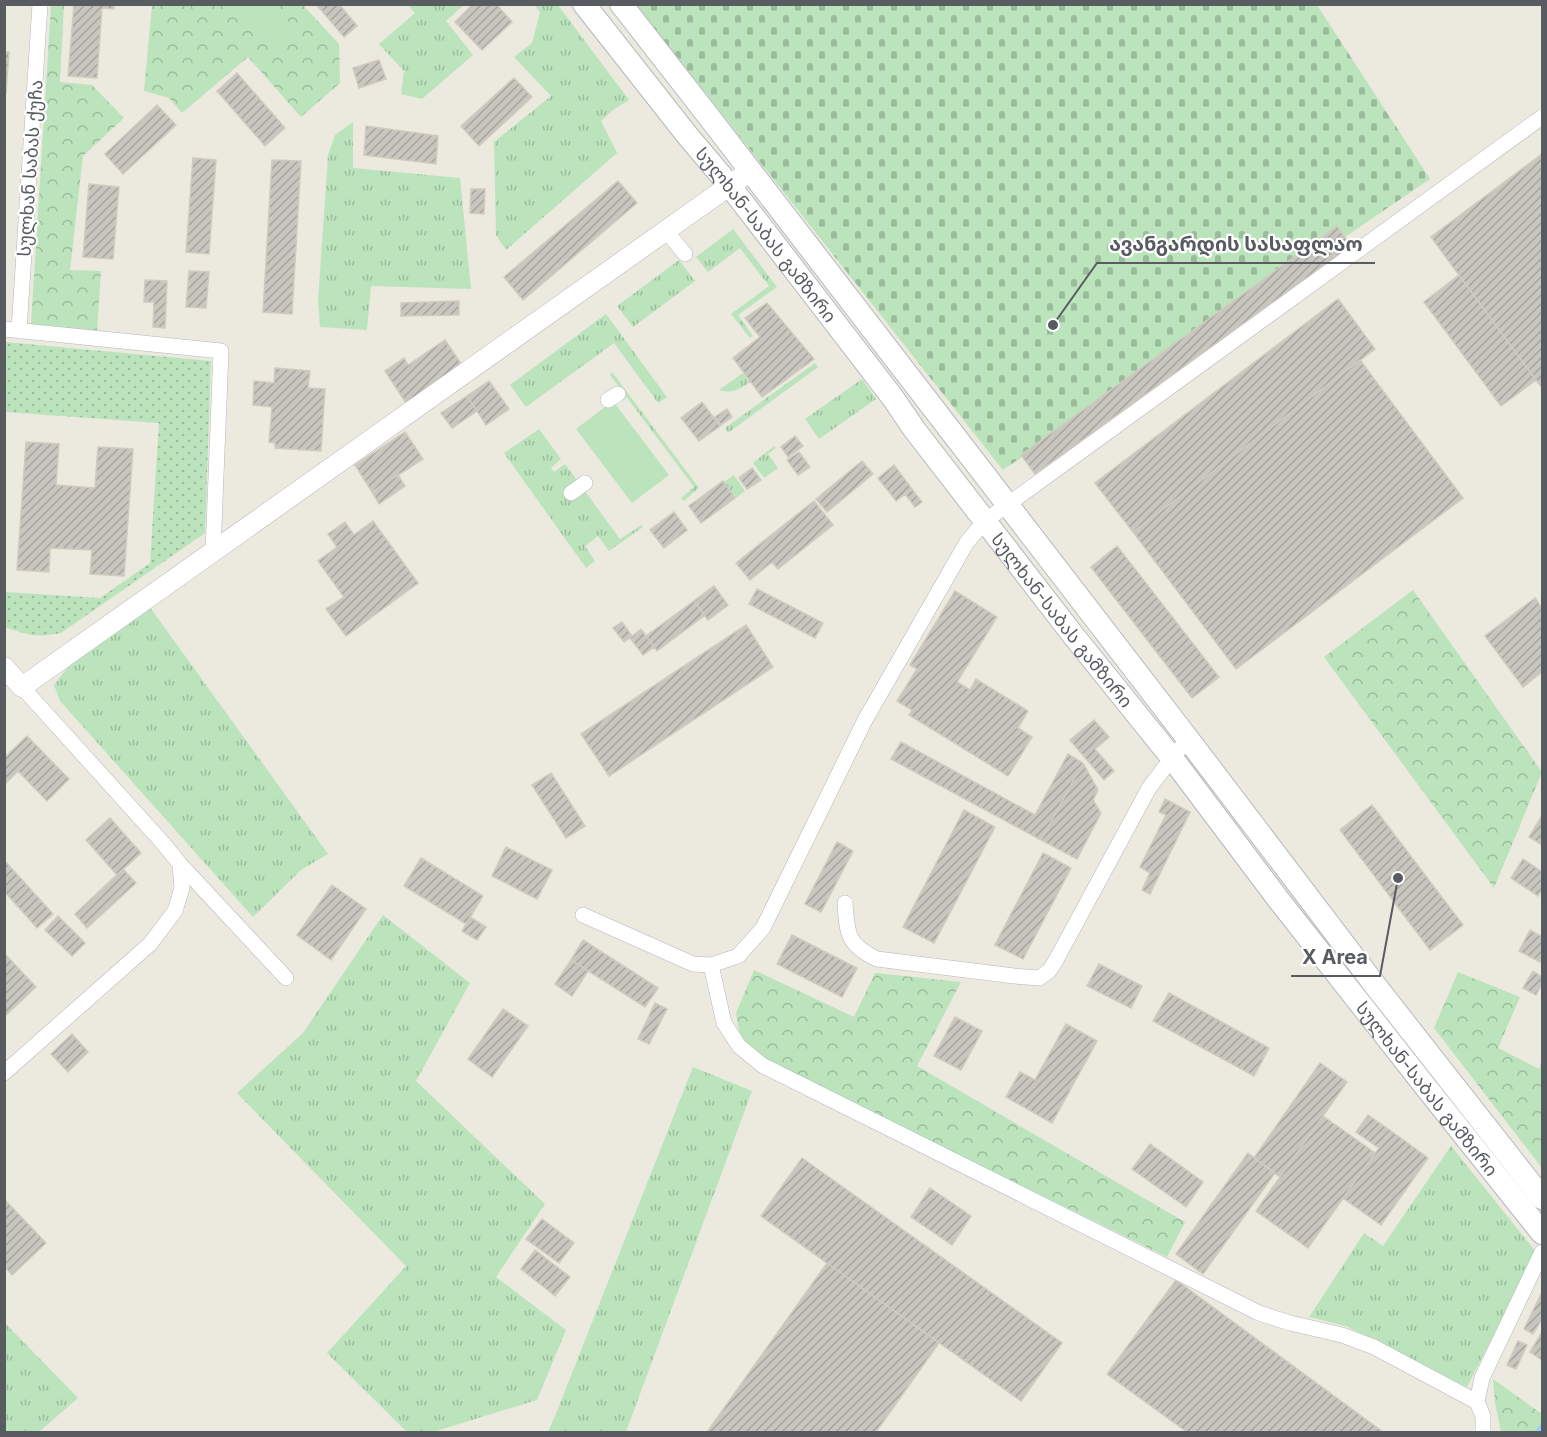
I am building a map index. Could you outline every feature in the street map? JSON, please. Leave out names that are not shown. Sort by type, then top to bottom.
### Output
[{"type":"main road","name":"სულხან-საბას გამზირი","points":[[584,4],[730,186],[1067,628],[1172,758],[1278,899],[1542,1233]]},
{"type":"main road","name":"სულხან-საბას გამზირი","points":[[621,4],[1378,989],[1542,1198]]},
{"type":"street","name":"სულხან საბას ქუჩა","points":[[40,4],[12,330],[221,351],[213,552]]},
{"type":"street","points":[[583,915],[693,964],[711,965],[738,956],[763,928],[865,720],[967,542],[985,521],[1542,117]]},
{"type":"street","points":[[22,687],[750,171]]},
{"type":"street","points":[[666,231],[685,254]]},
{"type":"street","points":[[571,493],[585,483]]},
{"type":"street","points":[[4,667],[180,864],[286,978]]},
{"type":"street","points":[[845,903],[847,932],[856,946],[877,959],[1039,978],[1049,971],[1055,962],[1149,788],[1188,739]]},
{"type":"street","points":[[4,1073],[150,944],[175,911],[182,888],[180,864]]},
{"type":"street","points":[[711,965],[724,1023],[739,1046],[762,1065],[1259,1313],[1342,1335],[1374,1347],[1477,1402]]},
{"type":"street","points":[[1483,1432],[1483,1416],[1477,1402],[1482,1378],[1542,1252]]},
{"type":"green space","points":[[51,5],[64,5],[60,82],[92,85],[124,118],[83,156],[70,270],[101,271],[97,332],[31,324]]},
{"type":"green space","points":[[152,5],[303,5],[339,44],[340,83],[301,117],[248,57],[182,113],[169,98],[144,91]]},
{"type":"green space","points":[[234,5],[274,5],[294,28],[271,48]]},
{"type":"green space","points":[[408,5],[464,5],[446,21],[473,55],[422,99],[401,94],[404,71],[379,44],[415,13]]},
{"type":"green space","points":[[534,5],[558,5],[629,100],[601,121],[617,153],[506,250],[496,235],[494,142],[551,96],[514,57],[532,43],[540,12]]},
{"type":"green space","points":[[636,5],[1317,5],[1430,179],[1003,470]]},
{"type":"green space","points":[[353,122],[353,168],[460,178],[471,289],[371,286],[367,330],[320,327],[318,301],[328,155],[335,135]]},
{"type":"green space","points":[[733,229],[777,287],[738,315],[753,336],[750,338],[731,314],[769,286],[740,248],[708,272],[696,257]]},
{"type":"green space","points":[[679,260],[695,281],[633,327],[617,306]]},
{"type":"green space","points":[[606,314],[667,397],[658,403],[614,343],[526,407],[510,385]]},
{"type":"green space","points":[[5,342],[211,361],[205,533],[61,633],[32,635],[5,627],[5,592],[100,598],[150,563],[159,423],[5,412]]},
{"type":"green space","points":[[815,363],[818,367],[728,433],[725,428]]},
{"type":"green space","points":[[612,372],[699,488],[684,501],[681,498],[694,487],[610,375]]},
{"type":"green space","points":[[743,373],[750,382],[747,385],[732,391],[719,390]]},
{"type":"green space","points":[[862,379],[876,399],[819,439],[805,419]]},
{"type":"green space","points":[[613,401],[669,475],[632,503],[576,429]]},
{"type":"green space","points":[[539,429],[561,459],[551,468],[554,472],[565,464],[620,539],[641,525],[643,527],[609,551],[598,536],[585,546],[595,561],[586,568],[504,453]]},
{"type":"green space","points":[[774,446],[776,448],[768,454],[778,468],[764,478],[753,463]]},
{"type":"green space","points":[[734,475],[745,491],[736,498],[724,482]]},
{"type":"green space","points":[[1413,590],[1542,772],[1494,888],[1324,657]]},
{"type":"green space","points":[[149,606],[328,854],[301,870],[253,917],[60,701],[54,685],[68,667]]},
{"type":"green space","points":[[383,915],[470,983],[416,1081],[545,1204],[496,1277],[566,1330],[537,1400],[433,1432],[407,1432],[327,1353],[406,1266],[237,1093],[303,1033]]},
{"type":"green space","points":[[754,970],[854,1017],[875,973],[961,982],[917,1066],[1185,1222],[1167,1257],[767,1061],[743,1045],[736,1013]]},
{"type":"green space","points":[[1458,972],[1520,997],[1498,1048],[1539,1069],[1542,1060],[1542,1168],[1434,1028]]},
{"type":"green space","points":[[693,1067],[752,1091],[626,1432],[548,1432],[557,1411]]},
{"type":"green space","points":[[1451,1146],[1536,1252],[1467,1387],[1346,1326],[1309,1317],[1364,1233],[1383,1246]]},
{"type":"green space","points":[[4,1322],[78,1398],[39,1432],[5,1432]]},
{"type":"green space","points":[[1493,1379],[1542,1414],[1542,1432],[1501,1432]]},
{"type":"building","points":[[85,4],[114,4],[114,9],[102,8],[97,78],[68,76],[74,5],[85,6]]},
{"type":"building","points":[[316,4],[339,4],[357,26],[344,37]]},
{"type":"building","points":[[473,4],[496,4],[512,22],[482,50],[455,22]]},
{"type":"building","points":[[4,52],[9,52],[6,93],[4,93]]},
{"type":"building","points":[[379,60],[386,79],[359,88],[353,68]]},
{"type":"building","points":[[237,73],[285,128],[265,146],[217,91]]},
{"type":"building","points":[[514,78],[532,97],[479,146],[461,126]]},
{"type":"building","points":[[157,105],[176,125],[123,174],[105,154]]},
{"type":"building","points":[[366,126],[438,136],[436,164],[364,155]]},
{"type":"building","points":[[1542,154],[1542,388],[1431,237]]},
{"type":"building","points":[[193,158],[216,160],[209,254],[186,252]]},
{"type":"building","points":[[272,160],[301,161],[292,314],[263,312]]},
{"type":"building","points":[[618,181],[637,203],[523,300],[504,277]]},
{"type":"building","points":[[89,184],[119,187],[113,259],[83,257]]},
{"type":"building","points":[[471,189],[485,189],[484,214],[470,213]]},
{"type":"building","points":[[1337,226],[1351,246],[1035,474],[1021,455]]},
{"type":"building","points":[[189,271],[209,272],[206,308],[186,307]]},
{"type":"building","points":[[1459,275],[1536,380],[1501,406],[1424,302]]},
{"type":"building","points":[[145,280],[167,281],[165,328],[153,327],[154,302],[144,302]]},
{"type":"building","points":[[1338,299],[1375,349],[1133,532],[1095,483]]},
{"type":"building","points":[[459,301],[459,315],[401,316],[401,303]]},
{"type":"building","points":[[767,303],[814,359],[762,397],[733,358],[760,337],[745,318]]},
{"type":"building","points":[[445,340],[464,368],[408,406],[385,371],[404,358],[408,365]]},
{"type":"building","points":[[1360,360],[1463,498],[1236,669],[1133,532]]},
{"type":"building","points":[[275,368],[310,371],[308,388],[325,389],[321,451],[275,448],[275,443],[269,442],[272,407],[253,405],[254,381],[274,383]]},
{"type":"building","points":[[489,381],[509,409],[486,425],[467,396]]},
{"type":"building","points":[[467,396],[477,411],[452,428],[441,413]]},
{"type":"building","points":[[702,402],[720,426],[699,441],[681,418]]},
{"type":"building","points":[[727,409],[732,417],[721,425],[715,417]]},
{"type":"building","points":[[405,432],[423,459],[372,492],[355,465]]},
{"type":"building","points":[[795,436],[803,446],[788,457],[781,447]]},
{"type":"building","points":[[26,442],[59,444],[56,485],[95,488],[98,447],[133,449],[124,576],[90,574],[92,550],[50,548],[49,572],[17,570]]},
{"type":"building","points":[[799,452],[810,467],[798,475],[787,460]]},
{"type":"building","points":[[862,461],[873,474],[827,512],[816,499]]},
{"type":"building","points":[[894,465],[912,489],[896,501],[878,478]]},
{"type":"building","points":[[752,468],[761,480],[747,489],[739,478]]},
{"type":"building","points":[[398,475],[405,486],[379,504],[372,492]]},
{"type":"building","points":[[723,481],[735,498],[701,523],[689,506]]},
{"type":"building","points":[[912,489],[922,502],[915,507],[905,494]]},
{"type":"building","points":[[814,501],[833,525],[778,569],[772,562],[750,580],[736,563]]},
{"type":"building","points":[[674,512],[687,530],[664,548],[650,530]]},
{"type":"building","points":[[373,521],[418,583],[346,636],[326,609],[344,597],[318,561],[337,547],[328,534],[345,522],[354,535]]},
{"type":"building","points":[[1117,546],[1219,677],[1192,698],[1091,567]]},
{"type":"building","points":[[714,586],[728,605],[708,620],[694,601]]},
{"type":"building","points":[[757,589],[823,623],[815,638],[749,604]]},
{"type":"building","points":[[955,591],[997,617],[957,682],[970,690],[976,679],[1028,711],[1018,728],[1032,737],[1008,776],[909,715],[912,710],[897,701],[917,669],[910,665]]},
{"type":"building","points":[[1535,598],[1542,608],[1542,672],[1523,687],[1485,636]]},
{"type":"building","points":[[694,601],[705,615],[657,651],[646,636]]},
{"type":"building","points":[[622,622],[632,636],[624,642],[613,628]]},
{"type":"building","points":[[746,625],[773,667],[609,776],[581,734]]},
{"type":"building","points":[[641,629],[654,647],[643,655],[630,638]]},
{"type":"building","points":[[1094,720],[1109,737],[1095,749],[1114,771],[1104,780],[1070,740]]},
{"type":"building","points":[[27,736],[69,779],[47,801],[18,771],[4,785],[4,758]]},
{"type":"building","points":[[901,742],[1035,815],[1068,754],[1083,763],[1041,840],[891,759]]},
{"type":"building","points":[[1083,763],[1098,790],[1093,800],[1101,813],[1077,859],[1041,840]]},
{"type":"building","points":[[551,773],[585,826],[566,838],[532,785]]},
{"type":"building","points":[[1165,799],[1190,812],[1150,894],[1142,890],[1150,873],[1140,867],[1166,815],[1159,812]]},
{"type":"building","points":[[1372,805],[1463,925],[1430,950],[1340,830]]},
{"type":"building","points":[[964,810],[995,827],[934,943],[903,927]]},
{"type":"building","points":[[110,818],[141,853],[117,875],[86,840]]},
{"type":"building","points":[[1542,818],[1542,845],[1529,837]]},
{"type":"building","points":[[837,842],[853,851],[821,912],[805,904]]},
{"type":"building","points":[[506,847],[552,870],[537,899],[492,876]]},
{"type":"building","points":[[1043,853],[1071,868],[1023,959],[995,945]]},
{"type":"building","points":[[421,858],[483,896],[466,924],[404,886]]},
{"type":"building","points":[[1523,859],[1542,872],[1542,889],[1538,896],[1511,878]]},
{"type":"building","points":[[4,860],[53,914],[37,928],[4,891]]},
{"type":"building","points":[[123,869],[136,883],[87,928],[75,914]]},
{"type":"building","points":[[332,885],[366,909],[331,960],[297,935]]},
{"type":"building","points":[[58,916],[85,943],[72,956],[45,930]]},
{"type":"building","points":[[470,917],[486,927],[477,940],[462,931]]},
{"type":"building","points":[[1530,930],[1542,937],[1540,962],[1519,951]]},
{"type":"building","points":[[792,935],[857,968],[842,997],[777,964]]},
{"type":"building","points":[[583,940],[658,988],[645,1007],[571,960]]},
{"type":"building","points":[[4,953],[36,987],[4,1017]]},
{"type":"building","points":[[571,960],[588,971],[572,996],[555,984]]},
{"type":"building","points":[[1099,964],[1142,986],[1131,1008],[1087,986]]},
{"type":"building","points":[[1533,971],[1542,977],[1542,987],[1536,995],[1523,988]]},
{"type":"building","points":[[1169,993],[1269,1048],[1254,1076],[1153,1021]]},
{"type":"building","points":[[655,1003],[667,1009],[649,1044],[638,1039]]},
{"type":"building","points":[[503,1009],[528,1026],[492,1077],[468,1059]]},
{"type":"building","points":[[955,1017],[982,1031],[961,1070],[934,1056]]},
{"type":"building","points":[[1066,1024],[1097,1041],[1052,1123],[1006,1097],[1020,1072],[1035,1080]]},
{"type":"building","points":[[72,1034],[88,1052],[68,1072],[51,1054]]},
{"type":"building","points":[[1320,1063],[1347,1082],[1280,1177],[1254,1158]]},
{"type":"building","points":[[1368,1115],[1391,1131],[1379,1148],[1356,1132]]},
{"type":"building","points":[[1323,1116],[1375,1153],[1308,1248],[1256,1211]]},
{"type":"building","points":[[1391,1131],[1428,1158],[1381,1225],[1343,1198]]},
{"type":"building","points":[[1150,1144],[1203,1182],[1186,1207],[1132,1169]]},
{"type":"building","points":[[1248,1153],[1275,1173],[1203,1274],[1176,1254]]},
{"type":"building","points":[[802,1158],[1062,1343],[1021,1401],[761,1216]]},
{"type":"building","points":[[930,1188],[971,1216],[952,1245],[911,1217]]},
{"type":"building","points":[[4,1199],[46,1243],[12,1275],[4,1266]]},
{"type":"building","points":[[542,1219],[574,1243],[559,1263],[526,1239]]},
{"type":"building","points":[[535,1250],[570,1277],[555,1296],[521,1269]]},
{"type":"building","points":[[827,1263],[939,1343],[876,1432],[707,1432]]},
{"type":"building","points":[[1176,1280],[1383,1432],[1187,1432],[1107,1374]]},
{"type":"building","points":[[1542,1292],[1542,1319],[1533,1334],[1524,1329]]},
{"type":"building","points":[[1542,1332],[1542,1360],[1530,1352]]},
{"type":"building","points":[[1518,1341],[1527,1345],[1516,1369],[1507,1365]]},
{"type":"waterway","points":[[1537,1432],[1542,1426]]},
{"type":"place","name":"ავანგარდის სასაფლაო","points":[[1053,325]]},
{"type":"place","name":"X Area","points":[[1398,878]]}]
